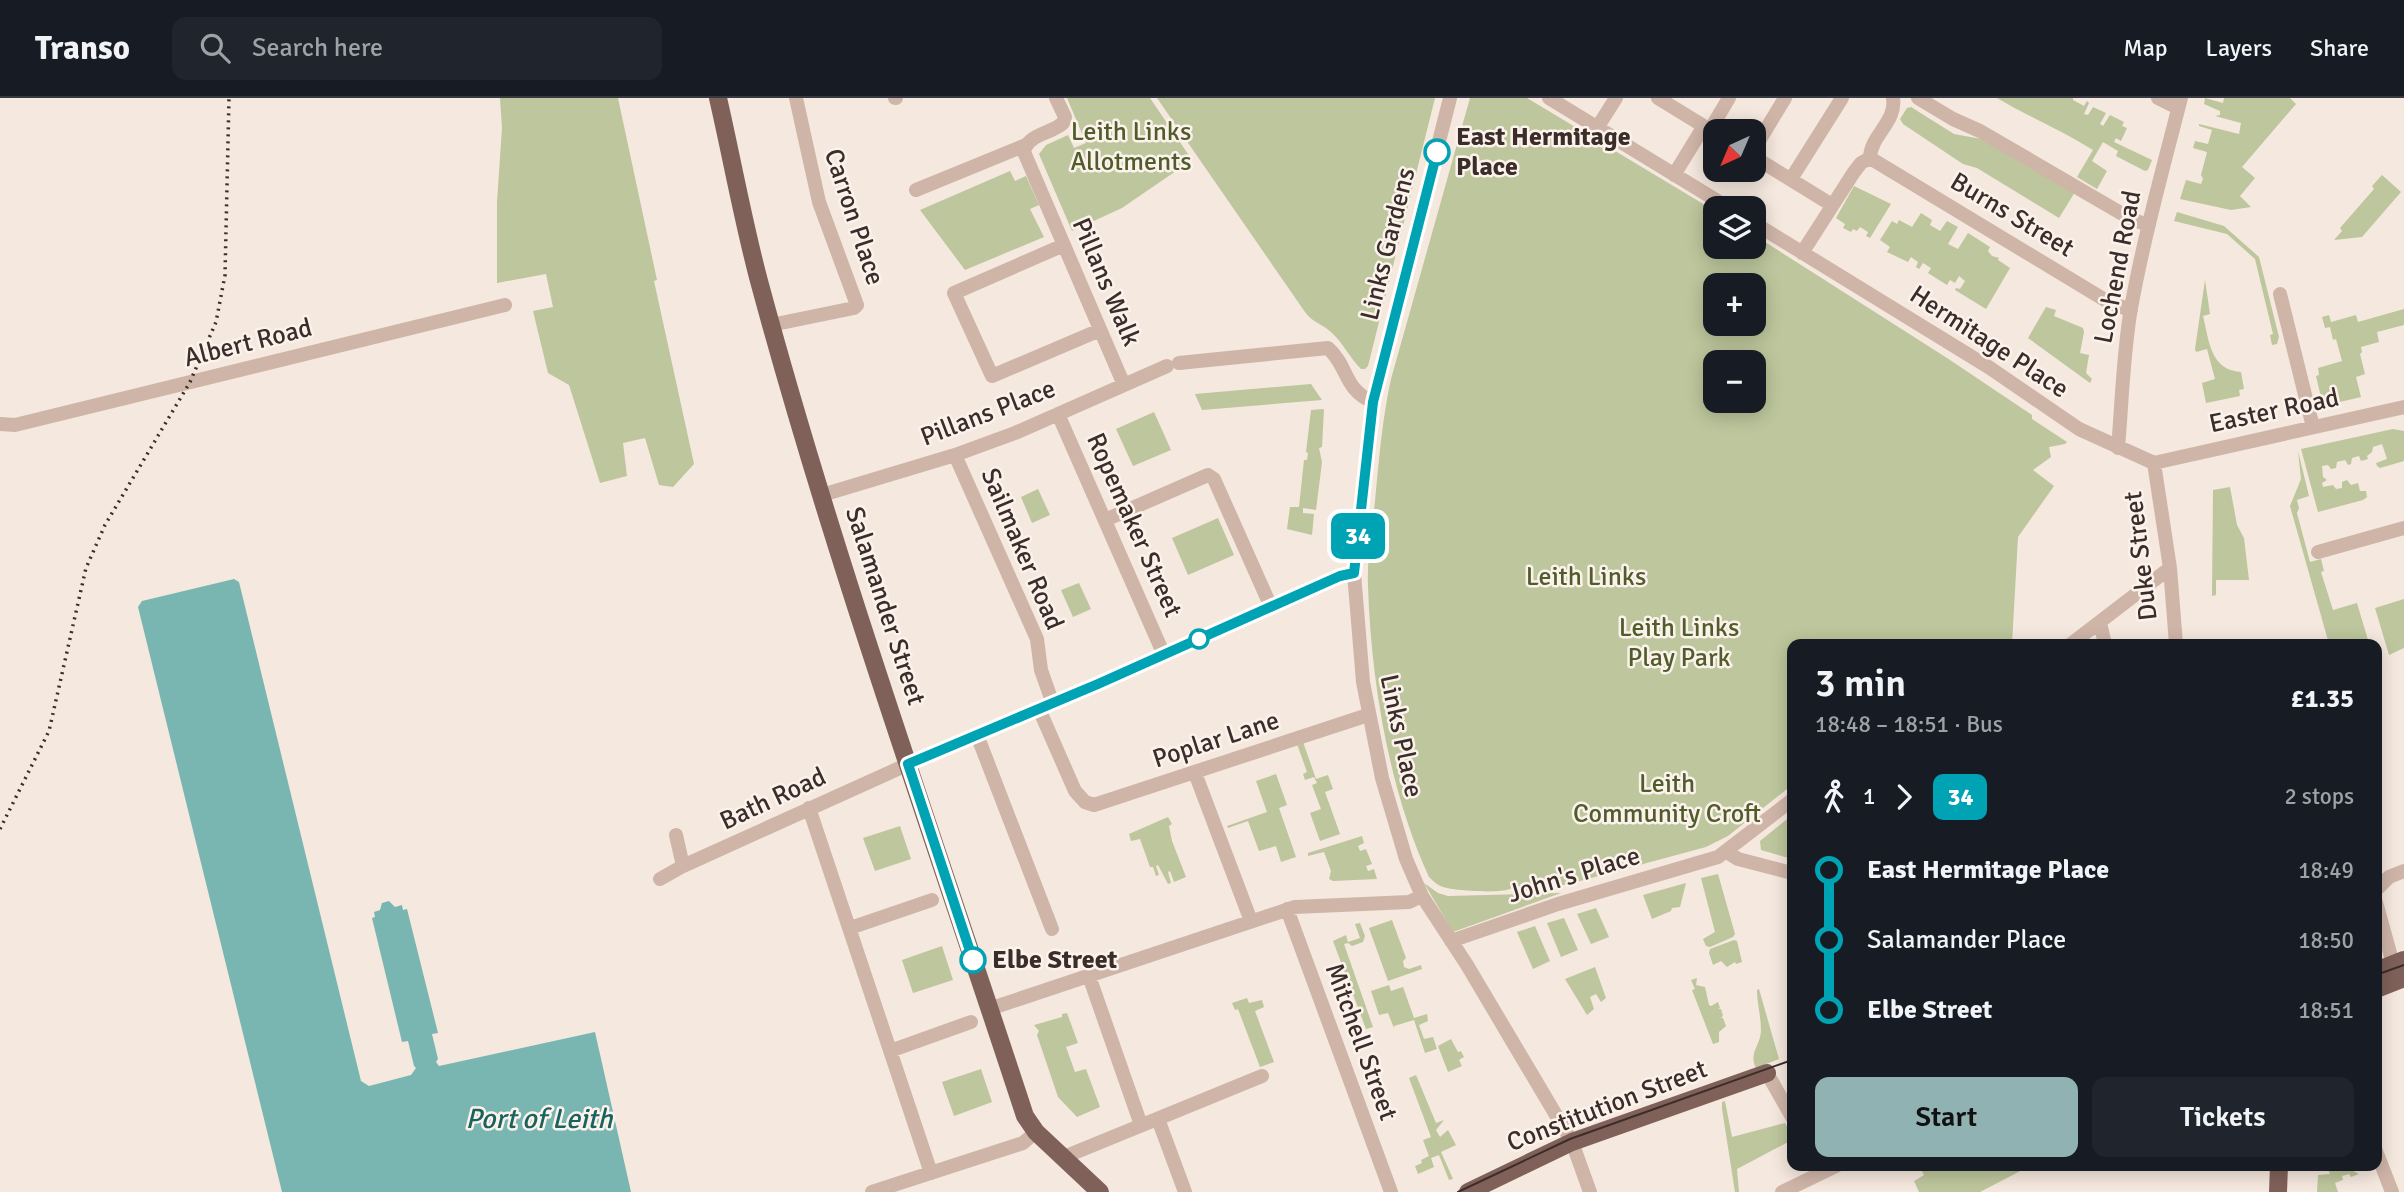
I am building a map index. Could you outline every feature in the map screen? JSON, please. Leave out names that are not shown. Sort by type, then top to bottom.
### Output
[{"type":"main road","name":"Salamander Street","points":[[718,98],[758,277],[822,495],[989,1009],[1032,1127]]},
{"type":"main road","points":[[2382,982],[2394,968]]},
{"type":"main road","name":"Constitution Street","points":[[1468,1192],[1572,1142],[1767,1073]]},
{"type":"main road","points":[[1032,1127],[1100,1192]]},
{"type":"main road","points":[[2278,1192],[2279,1171]]},
{"type":"street","name":"Carron Place","points":[[771,325],[854,308],[857,305],[819,202],[796,98]]},
{"type":"street","points":[[916,190],[1026,145],[1063,122],[1065,117],[1056,98]]},
{"type":"street","name":"Links Gardens","points":[[1354,567],[1373,402],[1450,98]]},
{"type":"street","points":[[1549,98],[1708,196]]},
{"type":"street","points":[[1597,128],[1616,98]]},
{"type":"street","points":[[1658,98],[1675,102],[1703,124]]},
{"type":"street","points":[[1717,119],[1729,98]]},
{"type":"street","points":[[1766,129],[1784,98]]},
{"type":"street","points":[[1791,179],[1842,98]]},
{"type":"street","points":[[1918,98],[2131,219],[2148,225]]},
{"type":"street","points":[[2158,98],[2179,103]]},
{"type":"street","points":[[1766,230],[1802,253],[1854,172],[1861,163],[1870,158],[1871,150],[1894,110],[1893,99]]},
{"type":"street","name":"Lochend Road","points":[[2118,448],[2131,310],[2148,225],[2179,103]]},
{"type":"street","points":[[1674,175],[1703,139]]},
{"type":"street","name":"Pillans Walk","points":[[1026,145],[1024,152],[1124,385]]},
{"type":"street","name":"Burns Street","points":[[1870,158],[2110,303],[2131,310]]},
{"type":"street","points":[[1766,164],[1832,205]]},
{"type":"street","points":[[1064,245],[954,293],[992,376],[1100,330]]},
{"type":"street","name":"Hermitage Place","points":[[1802,253],[1990,368],[2079,429],[2154,463]]},
{"type":"street","points":[[2280,293],[2313,427]]},
{"type":"street","name":"Albert Road","points":[[1,425],[15,425],[505,305]]},
{"type":"street","name":"Pillans Place","points":[[822,495],[954,455],[1015,433],[1173,365],[1328,348],[1356,393],[1373,402]]},
{"type":"street","name":"Easter Road","points":[[2154,463],[2404,407]]},
{"type":"street","name":"Ropemaker Street","points":[[1058,414],[1164,655]]},
{"type":"street","name":"Sailmaker Road","points":[[954,455],[1037,639],[1046,706],[1075,791],[1081,799]]},
{"type":"street","name":"Duke Street","points":[[2154,463],[2170,568],[2176,639]]},
{"type":"street","points":[[1105,520],[1208,475],[1214,479],[1271,607]]},
{"type":"street","points":[[2318,552],[2404,528]]},
{"type":"street","name":"Links Place","points":[[1354,567],[1368,715],[1399,836],[1422,896],[1572,1142],[1590,1192]]},
{"type":"street","name":"Bath Road","points":[[660,879],[809,808],[1164,655],[1340,576],[1354,567]]},
{"type":"street","points":[[2078,639],[2170,568]]},
{"type":"street","points":[[2100,623],[2104,639]]},
{"type":"street","name":"Poplar Lane","points":[[1081,799],[1089,804],[1099,805],[1368,715]]},
{"type":"street","points":[[977,735],[1052,929]]},
{"type":"street","points":[[1195,772],[1251,921]]},
{"type":"street","name":"John's Place","points":[[1451,941],[1558,904],[1710,859],[1727,852],[1787,804]]},
{"type":"street","points":[[809,808],[931,1173]]},
{"type":"street","points":[[676,835],[683,866]]},
{"type":"street","points":[[1727,852],[1738,859],[1787,872]]},
{"type":"street","points":[[2382,884],[2389,877],[2404,871]]},
{"type":"street","points":[[989,1009],[1287,909],[1300,906],[1409,902],[1422,896]]},
{"type":"street","points":[[850,929],[932,900]]},
{"type":"street","name":"Mitchell Street","points":[[1287,909],[1391,1192]]},
{"type":"street","points":[[2382,924],[2394,968]]},
{"type":"street","points":[[1089,976],[1141,1125]]},
{"type":"street","points":[[890,1051],[971,1022]]},
{"type":"street","points":[[1767,1073],[1787,1108]]},
{"type":"street","points":[[1064,1157],[1262,1076]]},
{"type":"street","points":[[1158,1119],[1185,1192]]},
{"type":"street","points":[[872,1192],[1023,1143],[1032,1127]]},
{"type":"street","points":[[2382,1166],[2392,1192]]},
{"type":"street","points":[[1782,1192],[1820,1171]]},
{"type":"green space","points":[[500,98],[618,98],[694,464],[673,487],[659,485],[645,438],[623,443],[627,476],[600,483],[569,385],[548,373],[533,311],[553,307],[546,274],[497,283],[497,202],[502,128]]},
{"type":"green space","name":"Leith Links Allotments","points":[[1067,98],[1150,98],[1192,160],[1122,208],[1072,231],[1039,154],[1046,145],[1068,135],[1074,148],[1086,143]]},
{"type":"green space","points":[[1157,98],[1435,98],[1368,366],[1365,369],[1357,365],[1332,333],[1305,312]]},
{"type":"green space","name":"Leith Links","points":[[1470,98],[1527,98],[1703,204],[1703,259],[1766,259],[1766,243],[1947,358],[2067,442],[2049,447],[2051,457],[2033,470],[2054,486],[2018,537],[2012,639],[1787,639],[1787,789],[1728,836],[1706,847],[1569,884],[1530,891],[1512,891],[1512,888],[1500,891],[1468,891],[1443,887],[1429,877],[1403,808],[1385,734],[1373,659],[1368,586],[1381,440],[1391,379]]},
{"type":"green space","points":[[1997,98],[2073,98],[2084,106],[2087,101],[2089,103],[2084,114],[2088,115],[2093,107],[2106,113],[2100,124],[2103,126],[2110,115],[2124,122],[2122,126],[2127,128],[2121,141],[2116,138],[2114,142],[2152,160],[2148,170],[2145,171],[2116,156],[2118,151],[2103,142],[2092,161],[2107,171],[2097,189],[2077,177],[2093,150]]},
{"type":"green space","points":[[2205,98],[2223,103],[2224,98],[2290,98],[2296,104],[2242,167],[2255,178],[2240,196],[2251,207],[2231,210],[2180,199],[2186,180],[2201,184],[2203,179],[2201,175],[2207,152],[2193,148],[2195,141],[2208,144],[2212,130],[2199,124],[2239,134],[2241,123],[2215,116],[2220,115],[2220,111],[2204,104]]},
{"type":"green space","points":[[1911,107],[1954,134],[1987,140],[2075,192],[2059,218],[1977,168],[1963,164],[1903,124],[1900,119],[1907,108]]},
{"type":"green space","points":[[1010,171],[1015,181],[1026,176],[1039,205],[1030,209],[1044,237],[965,270],[920,210]]},
{"type":"green space","points":[[2382,175],[2401,192],[2362,237],[2334,240],[2342,231],[2340,228],[2374,189],[2372,186]]},
{"type":"green space","points":[[1854,186],[1891,204],[1870,238],[1866,236],[1868,232],[1860,227],[1851,232],[1843,228],[1845,224],[1836,218]]},
{"type":"green space","points":[[2177,212],[2224,226],[2259,257],[2279,337],[2277,344],[2272,345],[2270,335],[2273,334],[2255,259],[2227,234],[2174,221]]},
{"type":"green space","points":[[1921,213],[1932,220],[1930,225],[1940,231],[1947,221],[1958,227],[1948,244],[1958,249],[1968,233],[1990,247],[1988,251],[1992,256],[1999,258],[1998,260],[2010,268],[1986,309],[1955,290],[1960,289],[1965,281],[1959,276],[1955,283],[1950,280],[1947,285],[1928,273],[1931,268],[1923,263],[1919,269],[1916,267],[1918,262],[1911,257],[1908,262],[1887,252],[1890,247],[1880,240],[1892,221],[1897,224],[1899,220],[1912,227]]},
{"type":"green space","points":[[2205,280],[2210,314],[2203,316],[2209,344],[2223,366],[2241,372],[2244,389],[2239,390],[2240,396],[2206,403],[2202,383],[2215,379],[2207,349],[2196,352],[2195,349]]},
{"type":"green space","points":[[2046,307],[2056,310],[2054,316],[2083,328],[2080,353],[2089,355],[2086,373],[2092,379],[2090,383],[2028,338]]},
{"type":"green space","points":[[2404,309],[2404,325],[2377,332],[2379,342],[2361,347],[2365,374],[2356,377],[2361,397],[2323,406],[2316,376],[2319,375],[2318,368],[2342,361],[2336,339],[2333,340],[2330,327],[2325,328],[2322,317],[2329,315],[2331,322],[2356,315],[2358,322]]},
{"type":"green space","points":[[1311,384],[1322,400],[1202,410],[1195,394]]},
{"type":"green space","points":[[1324,409],[1322,447],[1319,448],[1322,462],[1316,510],[1303,508],[1303,513],[1314,514],[1312,535],[1287,529],[1290,507],[1299,507],[1304,460],[1307,460],[1308,453],[1311,410]]},
{"type":"green space","points":[[1154,412],[1171,450],[1133,466],[1116,429]]},
{"type":"green space","points":[[2393,429],[2404,431],[2404,461],[2380,468],[2377,466],[2376,463],[2387,459],[2382,444],[2373,447],[2368,459],[2361,461],[2359,456],[2352,458],[2351,464],[2348,465],[2345,460],[2337,462],[2336,468],[2331,469],[2328,465],[2322,466],[2323,477],[2327,480],[2322,483],[2323,487],[2333,485],[2336,489],[2342,488],[2342,482],[2347,480],[2351,485],[2358,483],[2360,491],[2366,491],[2367,497],[2318,512],[2301,449]]},
{"type":"green space","points":[[2298,451],[2309,496],[2297,500],[2297,513],[2310,562],[2321,559],[2324,571],[2321,572],[2333,610],[2357,603],[2368,639],[2328,639],[2290,506],[2301,479]]},
{"type":"green space","points":[[2230,487],[2237,525],[2244,538],[2249,580],[2216,580],[2216,595],[2212,596],[2213,490]]},
{"type":"green space","points":[[1038,489],[1050,515],[1032,523],[1021,497]]},
{"type":"green space","points":[[1218,518],[1234,555],[1188,575],[1172,538]]},
{"type":"green space","points":[[1079,583],[1091,609],[1073,617],[1061,590]]},
{"type":"green space","points":[[2404,599],[2404,648],[2389,655],[2375,608]]},
{"type":"green space","points":[[1303,742],[1316,779],[1328,775],[1333,789],[1325,792],[1340,834],[1320,841],[1310,813],[1321,809],[1312,785],[1317,783],[1314,777],[1305,780],[1303,774],[1307,772],[1297,744]]},
{"type":"green space","points":[[1276,774],[1287,805],[1279,808],[1296,857],[1281,862],[1276,846],[1259,851],[1248,821],[1228,828],[1227,826],[1267,812],[1256,781]]},
{"type":"green space","points":[[1168,817],[1172,824],[1169,826],[1172,841],[1186,877],[1174,882],[1170,871],[1171,883],[1168,884],[1158,865],[1159,875],[1156,876],[1153,867],[1150,867],[1140,839],[1131,841],[1129,834]]},
{"type":"green space","points":[[1787,819],[1787,858],[1761,850],[1760,841]]},
{"type":"green space","points":[[900,826],[911,859],[875,871],[863,838]]},
{"type":"green space","points":[[1362,836],[1364,843],[1358,846],[1360,851],[1366,849],[1372,864],[1366,866],[1368,871],[1374,869],[1377,879],[1333,881],[1329,879],[1331,871],[1324,852],[1308,856],[1308,853]]},
{"type":"green space","points":[[1718,874],[1735,934],[1710,947],[1706,946],[1703,939],[1715,932],[1701,878]]},
{"type":"green space","points":[[1424,883],[1438,893],[1448,896],[1561,893],[1453,932]]},
{"type":"green space","points":[[1686,883],[1680,907],[1672,908],[1671,911],[1652,919],[1643,895]]},
{"type":"green space","points":[[1596,908],[1609,937],[1591,944],[1577,914]]},
{"type":"green space","points":[[1564,918],[1578,950],[1561,957],[1547,923]]},
{"type":"green space","points":[[1392,920],[1406,958],[1403,961],[1404,967],[1409,969],[1421,965],[1422,969],[1388,981],[1369,928]]},
{"type":"green space","points":[[1360,923],[1365,936],[1363,942],[1352,946],[1344,944],[1373,1027],[1366,1029],[1333,941],[1346,935],[1348,942],[1360,938],[1355,924]]},
{"type":"green space","points":[[1535,926],[1550,961],[1533,969],[1517,932]]},
{"type":"green space","points":[[1737,941],[1742,962],[1735,962],[1727,967],[1721,961],[1713,965],[1710,949]]},
{"type":"green space","points":[[942,946],[953,980],[913,993],[902,960]]},
{"type":"green space","points":[[1595,967],[1606,998],[1601,1002],[1596,994],[1590,997],[1594,1009],[1587,1015],[1565,979]]},
{"type":"green space","points":[[1697,978],[1696,985],[1705,987],[1709,1005],[1718,1002],[1718,1009],[1721,1009],[1723,1016],[1721,1018],[1726,1026],[1719,1032],[1719,1042],[1713,1044],[1692,990],[1695,989],[1691,980]]},
{"type":"green space","points":[[1389,985],[1391,991],[1403,987],[1414,1018],[1427,1014],[1428,1021],[1419,1025],[1424,1039],[1433,1037],[1437,1049],[1425,1053],[1414,1020],[1394,1028],[1388,1013],[1379,1015],[1371,991]]},
{"type":"green space","points":[[1759,989],[1779,1059],[1756,1068],[1753,1058],[1761,1030],[1757,995]]},
{"type":"green space","points":[[1247,998],[1249,1003],[1262,1000],[1264,1007],[1255,1011],[1274,1062],[1260,1067],[1238,1009],[1235,1010],[1232,1003]]},
{"type":"green space","points":[[1067,1013],[1078,1043],[1066,1047],[1075,1072],[1086,1069],[1100,1107],[1077,1117],[1058,1097],[1037,1035],[1039,1031],[1034,1025]]},
{"type":"green space","points":[[1451,1039],[1464,1057],[1459,1060],[1462,1066],[1448,1072],[1438,1046]]},
{"type":"green space","points":[[981,1069],[992,1102],[954,1116],[942,1082]]},
{"type":"green space","points":[[1416,1075],[1436,1123],[1444,1120],[1436,1130],[1440,1137],[1448,1130],[1456,1145],[1441,1152],[1453,1179],[1449,1180],[1439,1155],[1431,1158],[1434,1167],[1418,1174],[1415,1166],[1429,1156],[1423,1140],[1431,1137],[1409,1078]]},
{"type":"green space","points":[[1725,1101],[1732,1137],[1785,1123],[1787,1126],[1787,1143],[1737,1169],[1739,1192],[1735,1192],[1722,1102]]},
{"type":"green space","points":[[1922,1171],[2020,1171],[1980,1192],[1919,1192],[1914,1181],[1924,1175]]},
{"type":"green space","points":[[2329,1171],[2354,1171],[2359,1174],[2342,1176],[2343,1180],[2335,1183],[2338,1192],[2317,1192],[2318,1175],[2330,1174]]},
{"type":"water","name":"Port of Leith","points":[[234,579],[239,582],[361,1081],[369,1086],[411,1075],[416,1068],[408,1041],[402,1042],[372,918],[375,917],[374,912],[380,910],[382,903],[389,901],[395,907],[402,905],[403,910],[407,909],[438,1033],[432,1034],[439,1066],[595,1032],[631,1192],[282,1192],[138,607],[142,601]]},
{"type":"tram line","points":[[2382,973],[2404,965]]},
{"type":"tram line","points":[[1458,1192],[1570,1139],[1787,1062]]},
{"type":"railway","points":[[0,829],[49,731],[86,568],[105,525],[190,382],[216,322],[225,275],[229,98]]},
{"type":"bus line","name":"34","points":[[973,960],[908,764],[1098,684],[1340,576],[1354,573],[1373,402],[1437,152]]},
{"type":"place","name":"East Hermitage Place","points":[[1437,152]]},
{"type":"place","name":"Elbe Street","points":[[973,960]]},
{"type":"park label","name":"Leith Links Play Park","points":[[1679,643]]},
{"type":"park label","name":"Leith Community Croft","points":[[1667,799]]}]
